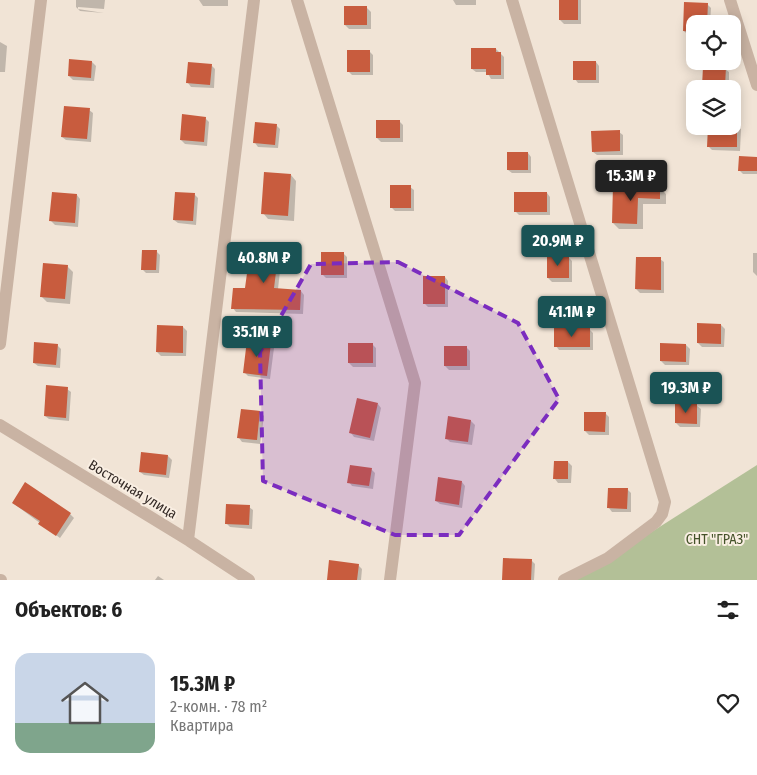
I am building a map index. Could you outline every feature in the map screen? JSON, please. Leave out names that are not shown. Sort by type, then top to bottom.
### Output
[{"type":"street","points":[[0,344],[41,0]]},
{"type":"street","points":[[188,540],[254,0]]},
{"type":"street","points":[[297,0],[415,383],[390,580]]},
{"type":"street","points":[[512,0],[665,502],[662,514],[656,522],[608,558],[564,580]]},
{"type":"street","points":[[730,0],[757,85]]},
{"type":"street","name":"Восточная улица","points":[[0,425],[188,540],[249,580]]},
{"type":"highlighted area","points":[[398,262],[518,323],[559,399],[459,535],[395,535],[263,481],[260,352],[311,264]]},
{"type":"green space","name":"СНТ \"ГРАЗ\"","points":[[757,465],[757,580],[576,580]]},
{"type":"building","points":[[559,0],[578,0],[578,20],[559,20]]},
{"type":"building","points":[[684,2],[708,3],[707,15],[686,15],[686,31],[683,31]]},
{"type":"building","points":[[344,6],[367,6],[367,25],[344,25]]},
{"type":"building","points":[[471,48],[496,48],[496,52],[501,52],[501,75],[486,75],[486,69],[471,69]]},
{"type":"building","points":[[347,50],[370,50],[370,72],[347,72]]},
{"type":"building","points":[[69,59],[92,61],[91,78],[68,76]]},
{"type":"building","points":[[573,61],[596,61],[596,80],[573,80]]},
{"type":"building","points":[[188,62],[212,64],[210,85],[186,83]]},
{"type":"building","points":[[703,70],[726,70],[725,80],[702,80]]},
{"type":"building","points":[[64,106],[90,108],[87,139],[61,137]]},
{"type":"building","points":[[182,114],[206,117],[204,142],[180,140]]},
{"type":"building","points":[[376,120],[400,120],[400,138],[376,138]]},
{"type":"building","points":[[255,122],[277,124],[275,145],[253,143]]},
{"type":"building","points":[[620,130],[620,151],[592,152],[591,131]]},
{"type":"building","points":[[708,135],[737,135],[737,147],[707,147]]},
{"type":"building","points":[[507,152],[528,152],[528,170],[507,170]]},
{"type":"building","points":[[739,156],[757,157],[757,171],[738,171]]},
{"type":"building","points":[[264,172],[291,174],[288,216],[261,214]]},
{"type":"building","points":[[390,185],[411,185],[411,208],[390,208]]},
{"type":"building","points":[[613,186],[660,186],[660,199],[638,198],[637,224],[612,223]]},
{"type":"building","points":[[52,192],[77,194],[75,223],[49,221]]},
{"type":"building","points":[[175,192],[195,193],[193,221],[173,220]]},
{"type":"building","points":[[514,192],[547,192],[547,212],[514,212]]},
{"type":"building","points":[[251,244],[279,248],[274,288],[301,290],[300,310],[231,309],[233,288],[245,288]]},
{"type":"building","points":[[142,250],[157,250],[156,270],[141,270]]},
{"type":"building","points":[[321,252],[344,252],[344,275],[321,275]]},
{"type":"building","points":[[547,256],[569,256],[569,278],[547,278]]},
{"type":"building","points":[[636,257],[661,257],[661,290],[635,289]]},
{"type":"building","points":[[43,263],[68,265],[65,299],[40,297]]},
{"type":"building","points":[[423,276],[445,276],[445,304],[423,304]]},
{"type":"building","points":[[697,323],[721,324],[721,344],[697,343]]},
{"type":"building","points":[[157,325],[183,326],[183,353],[156,352]]},
{"type":"building","points":[[554,328],[590,328],[590,347],[554,347]]},
{"type":"building","points":[[247,340],[271,343],[267,376],[243,373]]},
{"type":"building","points":[[34,342],[58,344],[56,365],[33,363]]},
{"type":"building","points":[[348,343],[373,343],[373,363],[348,363]]},
{"type":"building","points":[[660,343],[686,344],[686,362],[660,361]]},
{"type":"building","points":[[444,346],[467,346],[467,366],[444,366]]},
{"type":"building","points":[[46,385],[68,387],[66,418],[44,416]]},
{"type":"building","points":[[357,398],[378,403],[370,438],[349,433]]},
{"type":"building","points":[[675,404],[697,404],[697,424],[675,423]]},
{"type":"building","points":[[241,409],[260,411],[257,440],[237,438]]},
{"type":"building","points":[[584,412],[606,412],[605,432],[584,431]]},
{"type":"building","points":[[448,416],[471,420],[468,442],[445,439]]},
{"type":"building","points":[[141,452],[168,455],[166,475],[139,472]]},
{"type":"building","points":[[554,461],[568,461],[568,479],[553,479]]},
{"type":"building","points":[[350,465],[372,468],[369,486],[347,483]]},
{"type":"building","points":[[438,477],[462,481],[459,505],[435,501]]},
{"type":"building","points":[[25,482],[71,513],[56,536],[38,524],[40,521],[12,503]]},
{"type":"building","points":[[608,488],[628,488],[627,509],[607,508]]},
{"type":"building","points":[[226,504],[250,505],[249,525],[225,524]]},
{"type":"building","points":[[503,558],[532,559],[531,580],[502,580]]},
{"type":"building","points":[[329,560],[359,564],[357,580],[327,580]]}]
